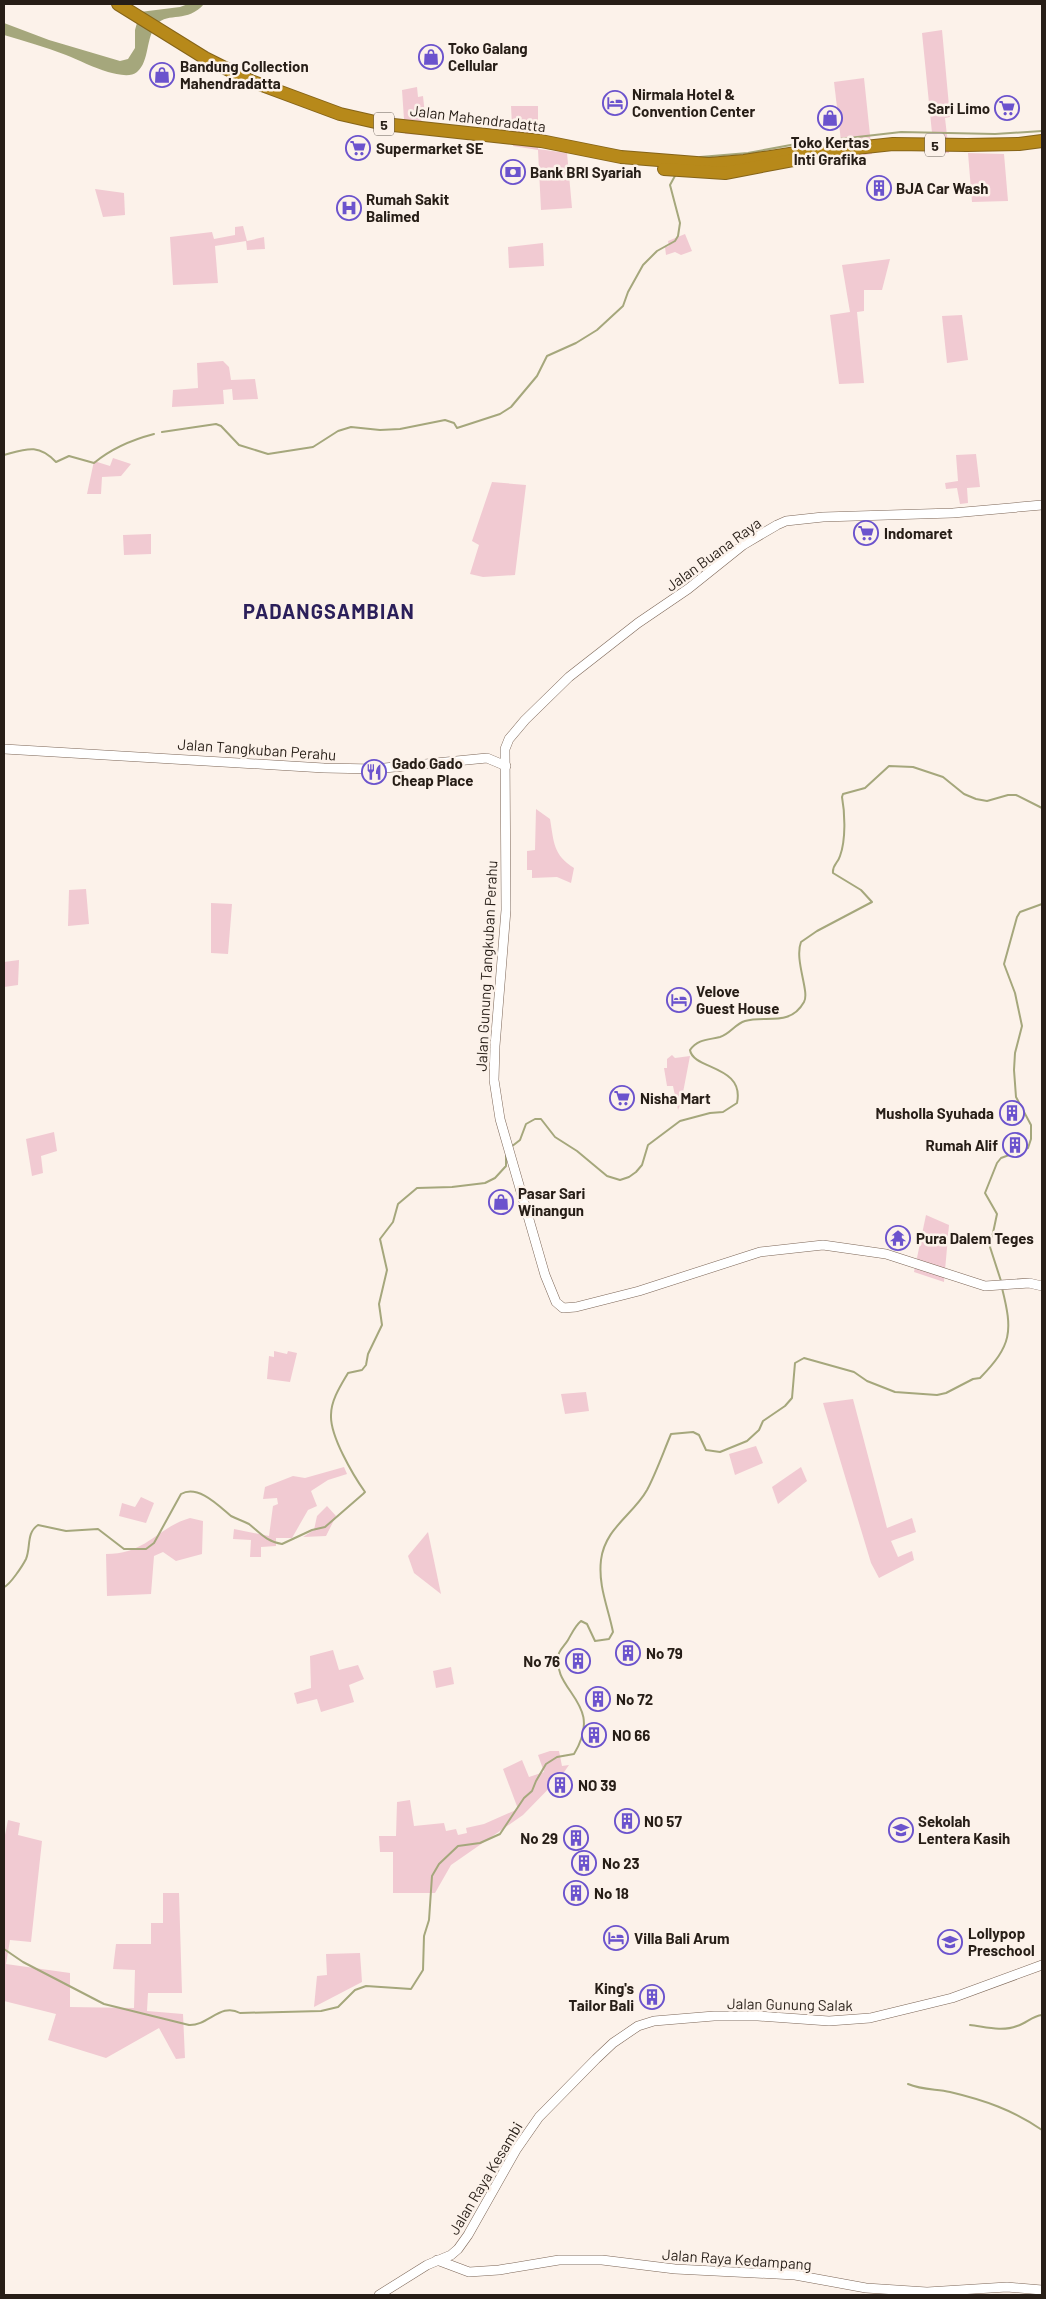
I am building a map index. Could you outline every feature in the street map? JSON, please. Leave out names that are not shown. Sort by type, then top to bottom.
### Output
[{"type":"highway","name":"Jalan Mahendradatta","points":[[118,4],[225,70],[260,85],[340,114],[384,124],[541,141],[621,157],[630,163],[646,166],[711,174],[787,163],[828,150],[893,144],[1019,144],[1042,141]]},
{"type":"street","name":"Jalan Buana Raya","points":[[488,758],[505,749],[509,739],[525,720],[569,677],[638,623],[688,589],[743,545],[777,525],[786,521],[823,516],[953,513],[1042,505]]},
{"type":"street","name":"Jalan Tangkuban Perahu","points":[[4,749],[350,769],[425,765],[488,758]]},
{"type":"street","name":"Jalan Gunung Tangkuban Perahu","points":[[505,749],[506,910],[494,1046],[494,1080],[500,1119],[507,1147],[545,1275],[556,1302],[563,1308],[576,1307],[639,1291],[760,1252],[823,1245],[886,1254],[971,1283],[1042,1286]]},
{"type":"street","points":[[488,758],[506,766]]},
{"type":"street","name":"Jalan Gunung Salak","points":[[557,2098],[613,2043],[646,2023],[714,2016],[758,2016],[829,2021],[870,2018],[952,1998],[1042,1965]]},
{"type":"street","name":"Jalan Raya Kesambi","points":[[378,2295],[437,2260],[451,2255],[463,2242],[528,2132],[557,2098]]},
{"type":"street","points":[[451,2255],[461,2269]]},
{"type":"street","name":"Jalan Raya Kedampang","points":[[437,2260],[469,2272],[486,2272],[559,2260],[602,2260],[675,2268],[795,2275],[856,2287],[880,2289],[927,2292],[1007,2287],[1042,2290]]},
{"type":"shaded area","points":[[188,4],[204,4],[198,10],[185,16],[167,18],[157,24],[153,30],[144,62],[137,72],[131,75],[108,72],[58,52],[4,35],[4,23],[49,40],[120,61],[128,59],[135,48],[135,30],[140,12],[180,7]]},
{"type":"shaded area","points":[[942,30],[950,117],[945,118],[949,153],[934,153],[922,33]]},
{"type":"shaded area","points":[[864,78],[872,154],[843,158],[834,82]]},
{"type":"shaded area","points":[[417,87],[418,97],[423,96],[425,115],[421,116],[423,135],[405,134],[402,90]]},
{"type":"shaded area","points":[[511,106],[538,106],[538,149],[567,153],[572,208],[541,210],[538,150],[513,146]]},
{"type":"shaded area","points":[[968,153],[1004,154],[1008,201],[972,202]]},
{"type":"shaded area","points":[[95,189],[124,193],[125,215],[103,217]]},
{"type":"shaded area","points":[[243,226],[247,241],[264,237],[265,249],[247,250],[246,241],[215,246],[218,283],[173,285],[170,237],[212,232],[214,239],[235,235],[235,227]]},
{"type":"shaded area","points":[[685,234],[692,251],[681,255],[675,252],[666,255],[665,247],[669,246],[668,241]]},
{"type":"shaded area","points":[[543,243],[544,266],[509,268],[508,247]]},
{"type":"shaded area","points":[[890,259],[882,290],[864,290],[864,311],[857,312],[864,383],[839,384],[830,315],[850,312],[842,265]]},
{"type":"shaded area","points":[[962,315],[968,360],[947,363],[942,316]]},
{"type":"shaded area","points":[[223,361],[229,367],[231,380],[255,379],[258,399],[233,400],[232,389],[223,390],[224,404],[172,407],[173,390],[198,388],[197,363]]},
{"type":"shaded area","points":[[976,454],[980,487],[967,488],[968,503],[960,504],[957,488],[946,489],[945,483],[958,481],[956,455]]},
{"type":"shaded area","points":[[113,458],[131,464],[121,476],[102,477],[101,494],[87,494],[94,461],[110,466]]},
{"type":"shaded area","points":[[492,482],[526,485],[515,575],[483,577],[470,574],[479,545],[472,541]]},
{"type":"shaded area","points":[[151,534],[151,554],[124,555],[123,535]]},
{"type":"shaded area","points":[[536,809],[550,819],[558,853],[574,868],[571,883],[557,877],[532,878],[532,870],[527,870],[527,851],[535,850]]},
{"type":"shaded area","points":[[86,889],[89,924],[68,926],[69,890]]},
{"type":"shaded area","points":[[211,903],[232,904],[228,954],[211,953]]},
{"type":"shaded area","points":[[19,960],[18,985],[4,987],[4,962]]},
{"type":"shaded area","points":[[672,1055],[675,1058],[690,1056],[678,1110],[673,1086],[667,1086],[664,1068],[667,1068],[667,1059]]},
{"type":"shaded area","points":[[54,1132],[57,1151],[41,1156],[43,1173],[32,1176],[26,1139]]},
{"type":"shaded area","points":[[926,1215],[949,1225],[944,1282],[914,1272]]},
{"type":"shaded area","points":[[274,1351],[287,1354],[288,1351],[297,1353],[290,1382],[267,1379],[269,1356],[274,1357]]},
{"type":"shaded area","points":[[586,1392],[589,1411],[565,1414],[561,1394]]},
{"type":"shaded area","points":[[853,1399],[887,1528],[912,1518],[916,1532],[891,1541],[898,1557],[912,1551],[914,1560],[879,1578],[871,1563],[823,1403]]},
{"type":"shaded area","points":[[756,1446],[763,1463],[735,1475],[729,1454]]},
{"type":"shaded area","points":[[344,1467],[347,1474],[328,1480],[311,1491],[317,1506],[308,1510],[292,1538],[276,1538],[276,1546],[261,1547],[261,1557],[250,1557],[251,1540],[233,1539],[234,1529],[269,1536],[273,1506],[278,1504],[277,1498],[263,1499],[265,1487],[293,1476],[305,1478]]},
{"type":"shaded area","points":[[801,1467],[807,1481],[778,1504],[772,1487]]},
{"type":"shaded area","points":[[141,1497],[154,1503],[146,1523],[119,1516],[122,1503],[135,1507]]},
{"type":"shaded area","points":[[327,1506],[336,1516],[326,1536],[303,1537],[314,1530],[317,1516]]},
{"type":"shaded area","points":[[190,1518],[203,1521],[202,1554],[176,1561],[163,1552],[154,1556],[151,1594],[107,1596],[106,1554],[132,1550],[178,1522]]},
{"type":"shaded area","points":[[428,1532],[441,1594],[414,1573],[408,1556]]},
{"type":"shaded area","points":[[333,1650],[339,1670],[358,1665],[364,1679],[349,1685],[354,1702],[321,1712],[317,1699],[297,1704],[294,1693],[311,1688],[310,1656]]},
{"type":"shaded area","points":[[451,1667],[454,1684],[436,1688],[433,1671]]},
{"type":"shaded area","points":[[550,1751],[559,1751],[562,1766],[569,1765],[562,1775],[523,1815],[451,1865],[435,1893],[393,1893],[393,1852],[380,1852],[379,1836],[396,1836],[397,1802],[410,1800],[414,1826],[444,1823],[446,1831],[456,1829],[458,1835],[467,1833],[466,1828],[484,1824],[518,1809],[503,1769],[522,1760],[529,1777],[544,1772],[538,1755]]},
{"type":"shaded area","points":[[8,1820],[20,1823],[18,1835],[42,1841],[31,1942],[10,1940],[6,1964],[70,1973],[70,2007],[134,2008],[135,1970],[113,1969],[116,1944],[151,1944],[151,1923],[163,1923],[163,1893],[179,1893],[182,1993],[148,1993],[147,2011],[183,2014],[185,2058],[176,2059],[159,2028],[106,2058],[48,2040],[56,2014],[4,2001],[4,1840]]},
{"type":"shaded area","points":[[360,1953],[362,1982],[314,2007],[317,1976],[327,1975],[326,1954]]},
{"type":"waterway","points":[[700,157],[748,153],[796,144],[901,132],[995,134],[1042,131]]},
{"type":"waterway","points":[[162,432],[216,424],[221,426],[239,445],[268,454],[313,447],[338,431],[351,427],[380,430],[400,429],[445,420],[454,423],[457,428],[500,414],[511,407],[537,376],[547,356],[576,343],[597,330],[623,306],[628,292],[643,265],[657,251],[675,241],[678,236],[680,223],[670,185],[676,174]]},
{"type":"waterway","points":[[4,455],[32,449],[43,452],[56,462],[69,456],[94,463],[122,445],[154,434]]},
{"type":"waterway","points":[[511,1147],[520,1140],[526,1124],[535,1119],[541,1119],[555,1137],[577,1151],[607,1176],[620,1180],[636,1172],[642,1165],[648,1145],[680,1121],[710,1113],[723,1112],[737,1103],[737,1091],[733,1082],[726,1075],[693,1056],[690,1050],[700,1042],[724,1036],[738,1024],[745,1021],[777,1019],[792,1015],[804,1002],[805,997],[799,958],[801,942],[817,931],[872,902],[861,890],[833,873],[833,868],[842,850],[844,826],[843,794],[865,788],[889,766],[913,767],[943,777],[964,794],[976,799],[987,801],[1008,795],[1016,795],[1042,808]]},
{"type":"waterway","points":[[1001,1281],[990,1247],[997,1214],[985,1193],[997,1163],[1001,1158],[1028,1148],[1031,1139],[1031,1125],[1016,1097],[1015,1053],[1022,1026],[1015,993],[1004,964],[1020,912],[1042,904]]},
{"type":"waterway","points":[[4,1587],[13,1579],[26,1559],[30,1536],[38,1525],[66,1531],[98,1529],[124,1549],[146,1549],[154,1543],[181,1494],[188,1492],[201,1494],[208,1498],[231,1516],[249,1524],[264,1537],[277,1543],[282,1544],[312,1530],[325,1527],[365,1492],[354,1476],[338,1444],[334,1434],[331,1409],[348,1373],[362,1370],[366,1365],[368,1354],[382,1325],[379,1304],[387,1270],[380,1239],[393,1222],[398,1204],[417,1188],[452,1187],[485,1183],[495,1178],[506,1166],[506,1154]]},
{"type":"waterway","points":[[4,1949],[23,1962],[104,2004],[189,2025],[202,2022],[227,2010],[240,2013],[321,2011],[338,2007],[355,1990],[366,1986],[411,1989],[423,1970],[424,1936],[429,1920],[432,1876],[439,1864],[458,1846],[480,1843],[500,1834],[524,1798],[532,1791],[546,1764],[557,1757],[574,1754],[582,1736],[584,1721],[581,1709],[562,1678],[558,1666],[559,1653],[575,1627],[581,1621],[587,1624],[595,1641],[609,1639],[613,1632],[600,1570],[604,1549],[614,1530],[647,1490],[671,1434],[693,1432],[699,1435],[706,1450],[720,1452],[747,1441],[759,1430],[763,1421],[785,1406],[792,1398],[795,1363],[804,1358],[854,1372],[867,1381],[895,1392],[937,1395],[946,1393],[973,1379],[980,1378],[1004,1347],[1007,1337],[1008,1316],[1002,1288]]},
{"type":"waterway","points":[[970,2025],[1006,2029],[1021,2025],[1042,2015]]},
{"type":"waterway","points":[[908,2084],[975,2098],[1009,2111],[1042,2130]]},
{"type":"place","name":"Toko Galang Cellular","points":[[431,57]]},
{"type":"place","name":"Bandung Collection Mahendradatta","points":[[162,75]]},
{"type":"place","name":"Nirmala Hotel & Convention Center","points":[[615,103]]},
{"type":"place","name":"Sari Limo","points":[[1007,108]]},
{"type":"place","name":"Toko Kertas Inti Grafika","points":[[830,118]]},
{"type":"place","name":"Supermarket SE","points":[[358,148]]},
{"type":"place","name":"Bank BRI Syariah","points":[[513,172]]},
{"type":"place","name":"BJA Car Wash","points":[[879,188]]},
{"type":"place","name":"Rumah Sakit Balimed","points":[[349,208]]},
{"type":"place","name":"Indomaret","points":[[866,533]]},
{"type":"place","name":"Gado Gado Cheap Place","points":[[374,772]]},
{"type":"place","name":"Velove Guest House","points":[[679,1000]]},
{"type":"place","name":"Nisha Mart","points":[[622,1098]]},
{"type":"place","name":"Musholla Syuhada","points":[[1012,1113]]},
{"type":"place","name":"Rumah Alif","points":[[1015,1145]]},
{"type":"place","name":"Pasar Sari Winangun","points":[[501,1202]]},
{"type":"place","name":"Pura Dalem Teges","points":[[898,1238]]},
{"type":"place","name":"No 79","points":[[628,1653]]},
{"type":"place","name":"No 76","points":[[578,1661]]},
{"type":"place","name":"No 72","points":[[598,1699]]},
{"type":"place","name":"NO 66","points":[[594,1735]]},
{"type":"place","name":"NO 39","points":[[560,1785]]},
{"type":"place","name":"NO 57","points":[[627,1821]]},
{"type":"place","name":"Sekolah Lentera Kasih","points":[[901,1830]]},
{"type":"place","name":"No 29","points":[[576,1838]]},
{"type":"place","name":"No 23","points":[[584,1863]]},
{"type":"place","name":"No 18","points":[[576,1893]]},
{"type":"place","name":"Villa Bali Arum","points":[[616,1938]]},
{"type":"place","name":"Lollypop Preschool","points":[[950,1942]]},
{"type":"place","name":"King's Tailor Bali","points":[[652,1997]]},
{"type":"district","name":"PADANGSAMBIAN","points":[[329,611]]}]
